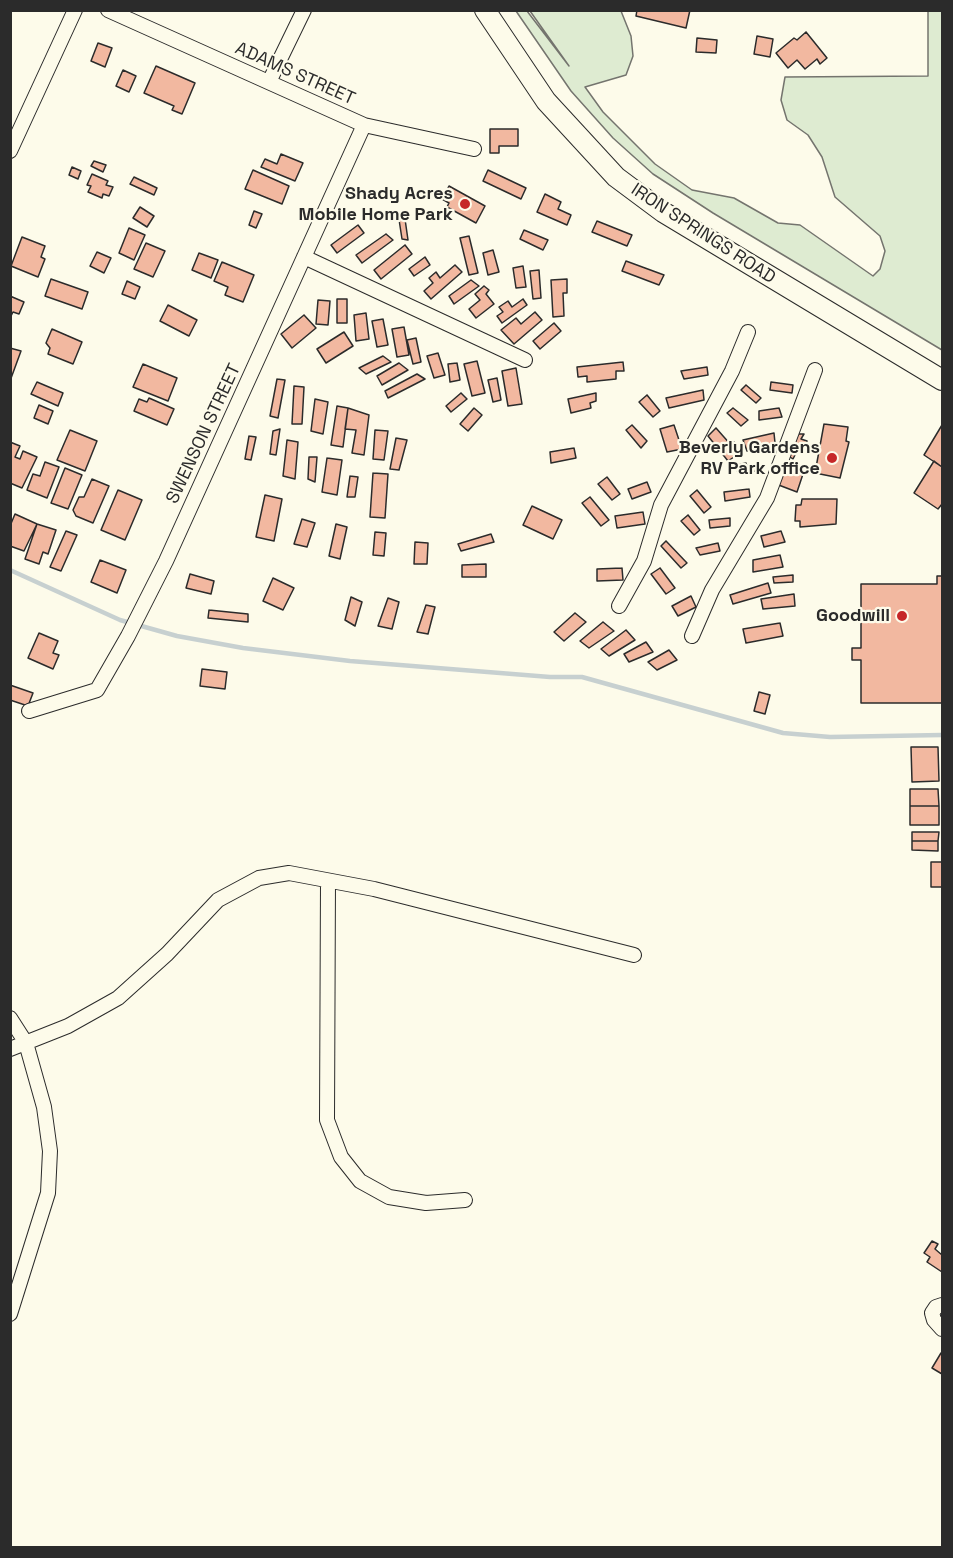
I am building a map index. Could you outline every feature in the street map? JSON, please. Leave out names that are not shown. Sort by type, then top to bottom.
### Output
[{"type":"main road","name":"IRON SPRINGS ROAD","points":[[485,10],[546,101],[616,177],[663,212],[942,380]]},
{"type":"street","points":[[10,151],[75,10]]},
{"type":"street","name":"ADAMS STREET","points":[[108,10],[364,125],[474,149]]},
{"type":"street","points":[[269,82],[304,10]]},
{"type":"street","name":"SWENSON STREET","points":[[29,711],[97,690],[166,561],[364,125]]},
{"type":"street","points":[[304,257],[525,360]]},
{"type":"street","points":[[619,606],[644,561],[661,505],[732,371],[748,332]]},
{"type":"street","points":[[692,636],[712,590],[767,498],[815,370]]},
{"type":"street","points":[[10,1049],[68,1026],[118,998],[167,954],[218,900],[259,878],[289,873],[374,889],[634,956]]},
{"type":"street","points":[[328,881],[327,1120],[341,1157],[360,1181],[389,1197],[426,1203],[465,1200]]},
{"type":"street","points":[[10,1018],[26,1043],[44,1107],[50,1151],[48,1193],[10,1314]]},
{"type":"street","points":[[942,1305],[936,1307],[932,1313],[934,1320],[942,1329]]},
{"type":"green space","points":[[516,11],[527,11],[569,66],[530,11],[621,11],[631,36],[633,56],[626,75],[585,87],[603,112],[655,164],[692,190],[734,198],[778,223],[800,225],[873,276],[880,269],[885,251],[880,236],[835,197],[822,157],[808,135],[787,120],[781,100],[785,77],[928,76],[928,11],[942,11],[942,350],[713,213],[653,174],[613,138],[571,91]]},
{"type":"building","points":[[637,10],[690,10],[686,28],[636,16]]},
{"type":"building","points":[[806,32],[827,58],[820,64],[817,59],[805,69],[797,60],[788,68],[776,53],[794,38],[797,40]]},
{"type":"building","points":[[757,36],[773,39],[770,57],[754,54]]},
{"type":"building","points":[[697,38],[717,40],[716,53],[696,52]]},
{"type":"building","points":[[98,43],[112,48],[105,67],[91,61]]},
{"type":"building","points":[[156,66],[195,83],[182,114],[172,110],[174,106],[144,93]]},
{"type":"building","points":[[123,70],[136,76],[129,92],[116,86]]},
{"type":"building","points":[[490,129],[518,129],[518,146],[499,146],[499,153],[490,153]]},
{"type":"building","points":[[281,154],[303,163],[295,181],[261,167],[265,159],[277,164]]},
{"type":"building","points":[[94,161],[106,165],[103,172],[91,166]]},
{"type":"building","points":[[72,167],[81,171],[78,179],[69,175]]},
{"type":"building","points":[[253,170],[289,186],[282,204],[245,189]]},
{"type":"building","points":[[488,170],[526,188],[521,199],[483,181]]},
{"type":"building","points":[[92,174],[108,181],[106,185],[113,187],[109,196],[103,194],[102,198],[88,192],[91,186],[87,185]]},
{"type":"building","points":[[134,177],[157,188],[154,195],[130,184]]},
{"type":"building","name":"Shady Acres Mobile Home Park","points":[[449,186],[485,206],[476,223],[447,207],[449,203],[442,199]]},
{"type":"building","points":[[545,194],[561,202],[558,209],[571,215],[567,225],[537,212]]},
{"type":"building","points":[[140,207],[154,216],[147,227],[133,218]]},
{"type":"building","points":[[254,211],[262,214],[256,228],[249,225]]},
{"type":"building","points":[[404,212],[408,240],[402,239],[398,213]]},
{"type":"building","points":[[597,221],[632,235],[627,246],[592,232]]},
{"type":"building","points":[[358,225],[364,233],[337,253],[331,245]]},
{"type":"building","points":[[129,228],[145,235],[134,260],[119,253]]},
{"type":"building","points":[[524,230],[548,240],[543,250],[520,239]]},
{"type":"building","points":[[386,234],[393,240],[362,263],[356,255]]},
{"type":"building","points":[[469,236],[478,273],[469,275],[460,238]]},
{"type":"building","points":[[22,237],[45,246],[41,257],[45,259],[38,277],[11,266]]},
{"type":"building","points":[[146,243],[165,251],[153,277],[134,269]]},
{"type":"building","points":[[405,245],[412,254],[381,279],[374,270]]},
{"type":"building","points":[[493,250],[499,272],[488,275],[483,253]]},
{"type":"building","points":[[97,252],[111,258],[104,273],[90,266]]},
{"type":"building","points":[[199,253],[218,260],[211,278],[192,270]]},
{"type":"building","points":[[425,257],[430,265],[414,276],[409,269]]},
{"type":"building","points":[[626,261],[664,275],[659,285],[622,271]]},
{"type":"building","points":[[222,262],[254,275],[243,302],[225,295],[228,287],[214,281]]},
{"type":"building","points":[[455,265],[462,272],[431,299],[424,291],[433,283],[429,278],[436,272],[440,278]]},
{"type":"building","points":[[523,266],[526,287],[516,288],[513,268]]},
{"type":"building","points":[[539,270],[541,298],[533,299],[530,271]]},
{"type":"building","points":[[51,279],[88,292],[82,309],[45,296]]},
{"type":"building","points":[[567,279],[567,293],[563,293],[564,316],[553,317],[551,280]]},
{"type":"building","points":[[471,280],[479,286],[454,304],[449,296]]},
{"type":"building","points":[[127,281],[140,287],[135,299],[122,294]]},
{"type":"building","points":[[484,286],[489,290],[486,294],[494,304],[476,318],[469,309],[480,300],[475,294]]},
{"type":"building","points":[[10,296],[24,302],[19,314],[13,312],[10,318]]},
{"type":"building","points":[[337,299],[347,299],[347,323],[337,323]]},
{"type":"building","points":[[523,299],[527,305],[502,323],[497,316],[503,312],[499,307],[508,301],[512,307]]},
{"type":"building","points":[[318,300],[330,301],[328,325],[316,324]]},
{"type":"building","points":[[168,305],[197,320],[189,336],[160,321]]},
{"type":"building","points":[[535,312],[542,320],[514,344],[501,330],[516,318],[521,324]]},
{"type":"building","points":[[366,313],[369,339],[356,341],[354,315]]},
{"type":"building","points":[[304,315],[316,328],[292,348],[281,334]]},
{"type":"building","points":[[383,319],[388,345],[377,347],[372,321]]},
{"type":"building","points":[[554,323],[561,331],[540,349],[533,341]]},
{"type":"building","points":[[404,327],[409,355],[397,357],[392,329]]},
{"type":"building","points":[[52,329],[82,342],[73,364],[48,354],[50,348],[46,343]]},
{"type":"building","points":[[344,332],[353,346],[326,363],[317,349]]},
{"type":"building","points":[[416,338],[421,362],[413,364],[407,340]]},
{"type":"building","points":[[10,348],[21,351],[10,381]]},
{"type":"building","points":[[438,353],[445,375],[434,378],[427,356]]},
{"type":"building","points":[[383,356],[391,362],[366,374],[359,368]]},
{"type":"building","points":[[477,361],[485,393],[472,396],[464,364]]},
{"type":"building","points":[[623,362],[624,371],[616,371],[616,379],[587,382],[587,376],[578,377],[577,367]]},
{"type":"building","points":[[399,363],[408,370],[382,385],[377,376]]},
{"type":"building","points":[[457,363],[460,380],[450,382],[448,364]]},
{"type":"building","points":[[143,364],[177,378],[168,401],[133,387]]},
{"type":"building","points":[[707,367],[708,375],[684,379],[681,371]]},
{"type":"building","points":[[516,368],[522,404],[508,406],[502,371]]},
{"type":"building","points":[[417,374],[425,379],[388,398],[385,391]]},
{"type":"building","points":[[497,378],[501,400],[493,402],[488,380]]},
{"type":"building","points":[[277,379],[285,380],[278,418],[270,416]]},
{"type":"building","points":[[37,382],[63,393],[58,406],[31,394]]},
{"type":"building","points":[[771,382],[793,385],[792,393],[770,390]]},
{"type":"building","points":[[746,385],[761,398],[756,403],[741,390]]},
{"type":"building","points":[[294,386],[304,387],[302,424],[292,424]]},
{"type":"building","points":[[703,390],[704,400],[669,408],[666,398]]},
{"type":"building","points":[[461,393],[467,399],[451,412],[446,406]]},
{"type":"building","points":[[596,393],[596,401],[590,403],[591,408],[571,413],[568,399]]},
{"type":"building","points":[[647,395],[660,411],[653,417],[639,402]]},
{"type":"building","points":[[149,398],[174,409],[167,425],[134,411],[139,399],[147,402]]},
{"type":"building","points":[[315,399],[328,402],[323,434],[311,431]]},
{"type":"building","points":[[39,405],[53,411],[48,424],[34,418]]},
{"type":"building","points":[[337,406],[348,408],[343,447],[331,445]]},
{"type":"building","points":[[348,408],[369,415],[364,455],[352,453],[356,430],[345,429]]},
{"type":"building","points":[[474,408],[482,415],[468,431],[460,424]]},
{"type":"building","points":[[733,408],[748,420],[741,426],[727,413]]},
{"type":"building","points":[[779,408],[782,417],[759,420],[759,411]]},
{"type":"building","name":"Beverly Gardens RV Park office","points":[[824,424],[848,427],[846,441],[849,442],[840,478],[815,473]]},
{"type":"building","points":[[632,425],[647,441],[641,448],[626,430]]},
{"type":"building","points":[[674,425],[682,449],[667,452],[660,429]]},
{"type":"building","points":[[942,425],[942,467],[924,455]]},
{"type":"building","points":[[716,428],[731,445],[734,442],[743,451],[728,461],[708,436]]},
{"type":"building","points":[[280,429],[276,455],[270,454],[273,431]]},
{"type":"building","points":[[70,430],[97,441],[85,471],[57,460]]},
{"type":"building","points":[[375,430],[388,431],[384,460],[373,459]]},
{"type":"building","points":[[774,433],[775,443],[747,451],[743,440]]},
{"type":"building","points":[[798,434],[804,434],[801,439],[807,441],[804,451],[798,449],[793,459],[787,455]]},
{"type":"building","points":[[249,436],[256,437],[251,460],[245,459]]},
{"type":"building","points":[[396,438],[407,440],[399,470],[390,469]]},
{"type":"building","points":[[287,440],[298,442],[295,479],[283,476]]},
{"type":"building","points":[[10,442],[20,446],[15,457],[20,459],[23,451],[37,457],[22,488],[10,483]]},
{"type":"building","points":[[574,448],[576,458],[551,463],[550,452]]},
{"type":"building","points":[[309,457],[317,457],[315,482],[308,479]]},
{"type":"building","points":[[327,458],[342,460],[337,495],[322,492]]},
{"type":"building","points":[[934,461],[942,467],[942,504],[938,509],[914,493]]},
{"type":"building","points":[[45,462],[59,467],[47,498],[27,490],[33,474],[40,476]]},
{"type":"building","points":[[746,463],[747,466],[755,465],[756,471],[738,473],[736,465]]},
{"type":"building","points":[[785,465],[804,471],[797,492],[776,484]]},
{"type":"building","points":[[65,468],[82,475],[68,509],[51,503]]},
{"type":"building","points":[[373,473],[388,474],[385,518],[370,517]]},
{"type":"building","points":[[350,476],[358,477],[355,497],[347,497]]},
{"type":"building","points":[[607,477],[620,494],[612,500],[598,484]]},
{"type":"building","points":[[92,479],[109,486],[93,523],[76,516],[73,510],[79,497],[84,497]]},
{"type":"building","points":[[647,482],[651,492],[632,499],[628,489]]},
{"type":"building","points":[[749,489],[750,497],[725,501],[724,492]]},
{"type":"building","points":[[118,490],[142,500],[125,540],[101,530]]},
{"type":"building","points":[[697,490],[711,507],[704,513],[690,496]]},
{"type":"building","points":[[265,495],[282,499],[274,541],[256,537]]},
{"type":"building","points":[[590,497],[609,520],[601,526],[582,503]]},
{"type":"building","points":[[802,499],[837,499],[836,524],[800,527],[800,521],[795,521],[796,505],[801,505]]},
{"type":"building","points":[[532,506],[562,520],[553,539],[523,525]]},
{"type":"building","points":[[643,512],[645,524],[617,528],[615,516]]},
{"type":"building","points":[[15,514],[37,524],[24,551],[10,546],[10,526]]},
{"type":"building","points":[[688,515],[700,530],[694,535],[681,521]]},
{"type":"building","points":[[730,518],[730,526],[710,528],[709,520]]},
{"type":"building","points":[[302,519],[315,523],[307,547],[294,544]]},
{"type":"building","points":[[37,524],[56,530],[48,554],[43,552],[39,564],[25,559]]},
{"type":"building","points":[[336,524],[347,527],[340,559],[329,556]]},
{"type":"building","points":[[66,531],[77,535],[61,571],[50,567]]},
{"type":"building","points":[[781,531],[785,542],[764,547],[761,536]]},
{"type":"building","points":[[375,532],[386,533],[384,556],[373,555]]},
{"type":"building","points":[[491,534],[494,542],[461,551],[458,544]]},
{"type":"building","points":[[666,541],[687,563],[681,568],[661,546]]},
{"type":"building","points":[[415,542],[428,543],[427,564],[414,564]]},
{"type":"building","points":[[718,543],[720,551],[700,555],[696,548]]},
{"type":"building","points":[[780,555],[783,567],[753,572],[753,560]]},
{"type":"building","points":[[100,560],[126,570],[117,593],[91,582]]},
{"type":"building","points":[[486,564],[486,577],[462,577],[462,565]]},
{"type":"building","points":[[622,568],[623,580],[597,581],[597,569]]},
{"type":"building","points":[[660,568],[675,588],[666,594],[651,574]]},
{"type":"building","points":[[190,574],[214,581],[211,594],[186,588]]},
{"type":"building","points":[[793,575],[793,582],[774,583],[773,577]]},
{"type":"building","name":"Goodwill","points":[[937,576],[942,576],[942,703],[861,703],[861,660],[852,660],[852,648],[861,648],[861,584],[937,584]]},
{"type":"building","points":[[273,578],[294,588],[283,610],[263,601]]},
{"type":"building","points":[[768,583],[771,593],[733,604],[730,595]]},
{"type":"building","points":[[794,594],[795,606],[763,609],[761,599]]},
{"type":"building","points":[[691,596],[696,607],[678,616],[672,606]]},
{"type":"building","points":[[351,597],[362,602],[355,626],[345,620]]},
{"type":"building","points":[[388,598],[399,602],[392,629],[378,626]]},
{"type":"building","points":[[426,605],[435,607],[428,634],[417,632]]},
{"type":"building","points":[[209,610],[248,614],[248,622],[208,618]]},
{"type":"building","points":[[575,613],[586,622],[564,641],[554,632]]},
{"type":"building","points":[[603,622],[614,631],[589,648],[580,641]]},
{"type":"building","points":[[780,623],[783,636],[746,643],[743,629]]},
{"type":"building","points":[[626,630],[635,640],[609,656],[601,649]]},
{"type":"building","points":[[39,633],[58,641],[53,653],[59,655],[53,669],[28,658]]},
{"type":"building","points":[[646,642],[653,652],[629,662],[624,654]]},
{"type":"building","points":[[669,650],[677,660],[657,670],[648,662]]},
{"type":"building","points":[[202,669],[227,672],[225,689],[200,686]]},
{"type":"building","points":[[10,685],[33,693],[28,706],[10,700]]},
{"type":"building","points":[[759,692],[770,695],[765,714],[754,711]]},
{"type":"building","points":[[911,747],[938,747],[939,781],[912,782]]},
{"type":"building","points":[[910,789],[938,789],[939,806],[910,806]]},
{"type":"building","points":[[910,806],[939,806],[939,825],[910,825]]},
{"type":"building","points":[[912,832],[939,832],[938,841],[912,841]]},
{"type":"building","points":[[912,841],[938,841],[938,851],[912,850]]},
{"type":"building","points":[[931,862],[942,862],[942,887],[931,887]]},
{"type":"building","points":[[932,1241],[938,1244],[935,1249],[942,1255],[942,1272],[927,1262],[930,1257],[924,1253]]},
{"type":"building","points":[[942,1354],[942,1374],[932,1368]]},
{"type":"waterway","points":[[10,570],[120,620],[177,636],[243,648],[350,661],[550,677],[582,677],[783,733],[830,737],[942,735]]},
{"type":"place","name":"Shady Acres Mobile Home Park","points":[[465,204]]},
{"type":"place","name":"Beverly Gardens RV Park office","points":[[832,458]]},
{"type":"place","name":"Goodwill","points":[[902,616]]}]
